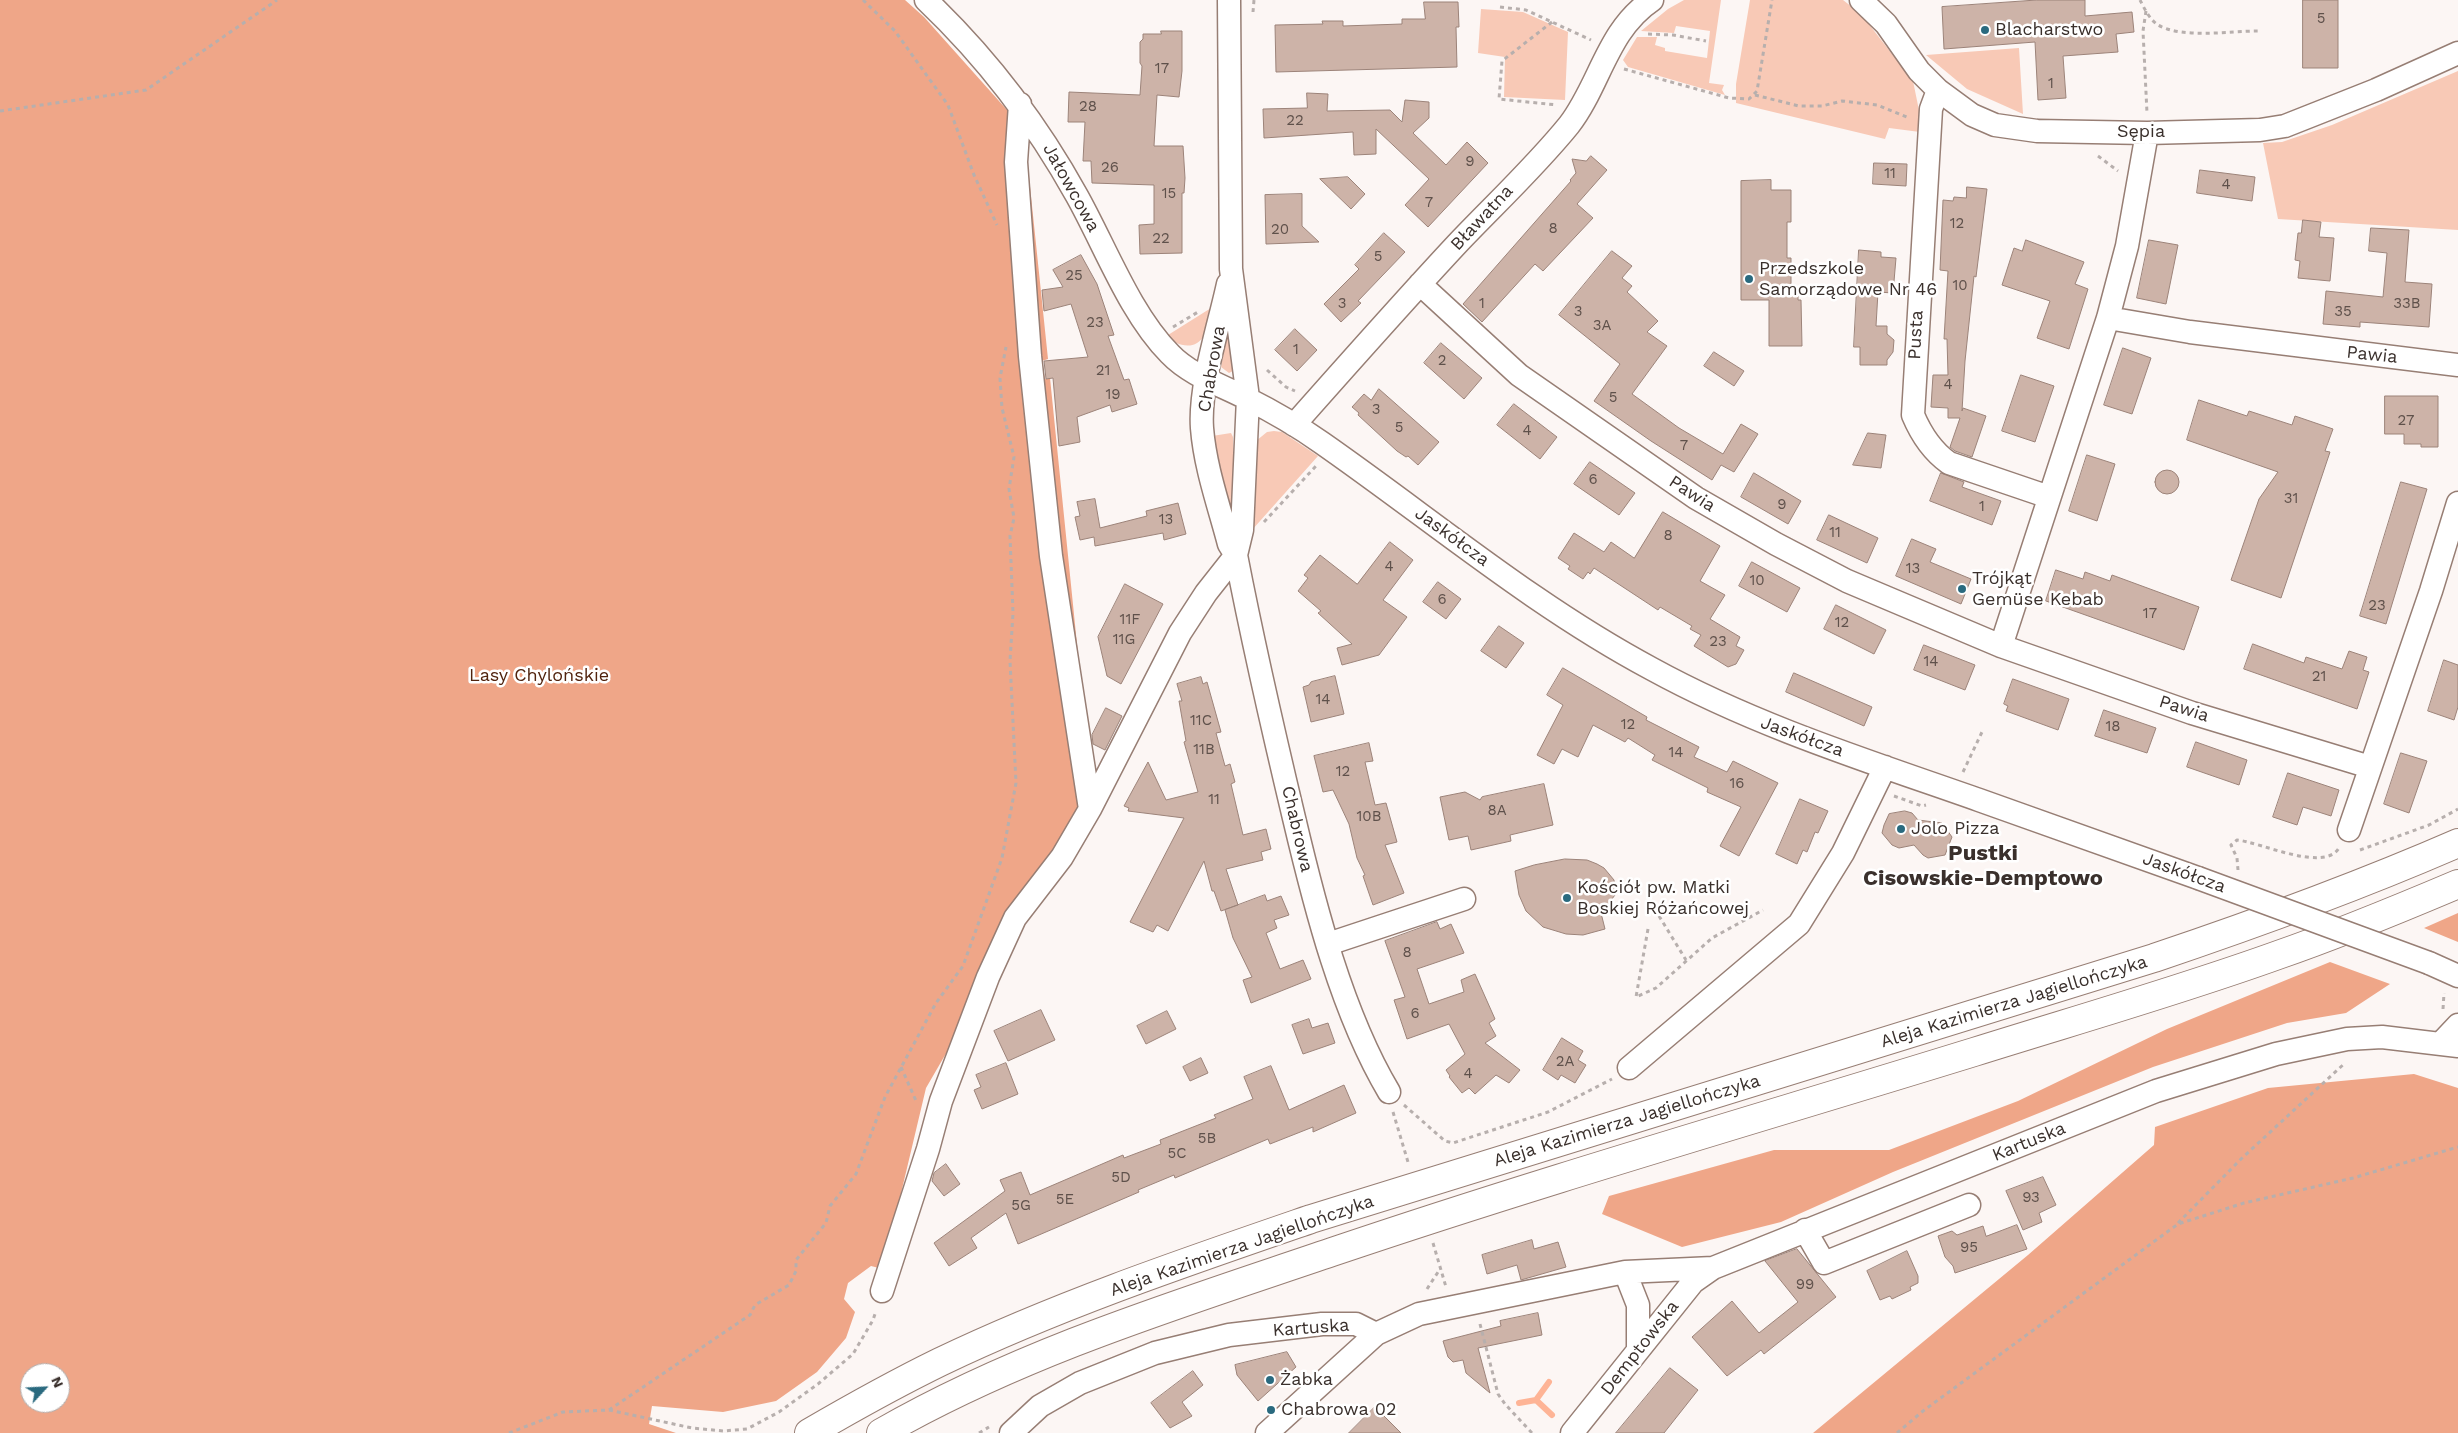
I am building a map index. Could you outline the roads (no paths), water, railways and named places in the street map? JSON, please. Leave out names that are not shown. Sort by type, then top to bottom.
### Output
[{"type":"highway","name":"Aleja Kazimierza Jagiellończyka","points":[[810,1433],[939,1362],[988,1340],[1218,1251],[1311,1219],[2173,952],[2370,882],[2458,843]]},
{"type":"highway","name":"Aleja Kazimierza Jagiellończyka","points":[[881,1433],[934,1404],[992,1377],[1131,1321],[1419,1223],[2279,955],[2386,915],[2458,884]]},
{"type":"street","name":"Jałowcowa","points":[[926,0],[974,47],[1020,104],[1066,176],[1124,285],[1156,338],[1173,358],[1207,378]]},
{"type":"street","name":"Chabrowa","points":[[1229,0],[1232,269],[1248,398],[1242,530],[1236,555]]},
{"type":"street","name":"Bławatna","points":[[1294,425],[1420,284],[1570,124],[1612,58],[1620,31],[1630,19],[1652,0]]},
{"type":"street","name":"Sępia","points":[[1861,0],[1886,24],[1919,71],[1938,90],[1972,115],[1995,125],[2037,131],[2147,133],[2260,130],[2285,126],[2376,90],[2458,52]]},
{"type":"street","name":"Pusta","points":[[1938,90],[1931,109],[1913,415],[1925,439],[1937,455],[1949,463],[2049,497]]},
{"type":"street","points":[[1020,104],[1016,162],[1030,356],[1051,556],[1090,809]]},
{"type":"street","points":[[2000,646],[2108,318],[2127,246],[2147,133]]},
{"type":"street","name":"Chabrowa","points":[[1232,269],[1207,378],[1202,427],[1209,470],[1229,544],[1236,555],[1257,660],[1310,886],[1328,944],[1370,1061],[1389,1092]]},
{"type":"street","name":"Pawia","points":[[1420,284],[1519,375],[1696,498],[1776,544],[1847,581],[2000,646],[2192,712],[2370,767]]},
{"type":"street","name":"Pawia","points":[[2108,318],[2190,332],[2458,365]]},
{"type":"street","name":"Jaskółcza","points":[[1207,378],[1248,398],[1294,425],[1594,636],[1653,670],[1744,715],[1885,768],[2198,878],[2429,963],[2450,982]]},
{"type":"street","points":[[2350,843],[2370,767],[2431,591],[2458,503]]},
{"type":"street","points":[[882,1291],[928,1149],[941,1101],[988,977],[1015,918],[1062,858],[1090,809],[1180,633],[1206,593],[1236,555]]},
{"type":"street","points":[[1629,1068],[1800,924],[1843,852],[1885,768]]},
{"type":"street","points":[[1328,944],[1464,899]]},
{"type":"street","name":"Kartuska","points":[[1011,1433],[1040,1406],[1080,1383],[1155,1353],[1229,1335],[1322,1324],[1356,1324],[1376,1334],[1419,1314],[1625,1272],[1713,1268],[2156,1091],[2223,1069],[2285,1052],[2347,1039],[2382,1037],[2449,1044],[2449,1020]]},
{"type":"street","points":[[1805,1230],[1824,1263],[1969,1205]]},
{"type":"street","name":"Demptowska","points":[[1572,1433],[1638,1348],[1693,1282],[1713,1268]]},
{"type":"street","points":[[1625,1272],[1638,1306],[1638,1348]]},
{"type":"street","points":[[1268,1433],[1376,1334]]},
{"type":"waterway","points":[[1519,1403],[1536,1400],[1549,1382]]},
{"type":"waterway","points":[[1536,1400],[1552,1415]]},
{"type":"place","name":"Blacharstwo","points":[[1985,30]]},
{"type":"place","name":"Przedszkole Samorządowe Nr 46","points":[[1749,279]]},
{"type":"place","name":"Trójkąt Gemüse Kebab","points":[[1962,589]]},
{"type":"place","name":"Jolo Pizza","points":[[1901,829]]},
{"type":"place","name":"Kościół pw. Matki Boskiej Różańcowej","points":[[1567,898]]},
{"type":"place","name":"Żabka","points":[[1270,1380]]},
{"type":"place","name":"Chabrowa 02","points":[[1271,1410]]},
{"type":"district","name":"Pustki Cisowskie-Demptowo","points":[[1983,866]]},
{"type":"park label","name":"Lasy Chylońskie","points":[[539,676]]}]
